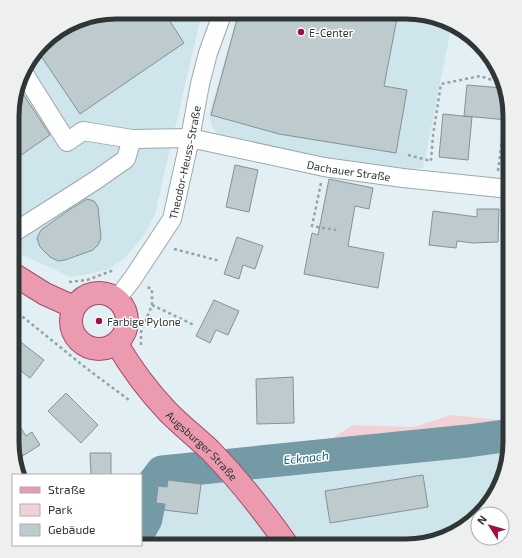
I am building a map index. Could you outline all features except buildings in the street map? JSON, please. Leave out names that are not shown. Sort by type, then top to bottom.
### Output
[{"type":"main road","points":[[19,278],[46,294],[74,307]]},
{"type":"main road","points":[[98,292],[117,298],[125,309],[128,318],[126,329],[116,344],[99,350],[88,347],[78,341],[73,333],[70,323],[74,307],[87,295],[98,292]]},
{"type":"main road","name":"Augsburger Straße","points":[[116,344],[147,388],[238,481],[283,539]]},
{"type":"street","name":"Theodor-Heuss-Straße","points":[[117,298],[134,278],[173,215],[200,84],[208,53],[220,19]]},
{"type":"street","name":"Dachauer Straße","points":[[27,78],[67,142],[83,131],[132,139],[190,138],[324,167],[403,178],[503,188]]},
{"type":"street","points":[[19,229],[126,159],[132,139]]},
{"type":"path","points":[[408,156],[431,161],[433,135],[442,84],[480,76],[497,82]]},
{"type":"path","points":[[503,138],[503,188]]},
{"type":"path","points":[[324,167],[312,226],[336,230]]},
{"type":"path","points":[[156,244],[220,261]]},
{"type":"path","points":[[63,281],[68,282],[87,280],[110,273],[119,268]]},
{"type":"path","points":[[142,350],[141,332],[152,305],[152,289]]},
{"type":"path","points":[[152,305],[194,325]]},
{"type":"path","points":[[19,314],[86,368],[102,378],[132,402]]},
{"type":"shaded area","points":[[116,19],[198,19],[200,21],[155,214],[145,234],[126,257],[108,270],[71,277],[19,254],[19,109],[24,85],[29,73],[35,62],[52,43],[67,32],[91,22]]},
{"type":"shaded area","points":[[236,19],[406,19],[425,21],[451,30],[423,168],[392,170],[282,151],[219,135],[212,127],[209,115]]},
{"type":"shaded area","points":[[498,442],[503,444],[498,473],[487,496],[479,506],[470,506],[470,515],[460,523],[437,534],[413,539],[145,539],[153,519],[157,485],[162,479],[204,474],[253,476],[470,457]]},
{"type":"green space","points":[[451,415],[503,420],[503,444],[498,442],[470,457],[253,476],[230,449],[333,438],[352,425],[414,427]]},
{"type":"green space","points":[[195,462],[204,474],[162,479],[157,485],[153,519],[145,539],[142,539],[142,516],[146,482],[154,469]]},
{"type":"waterway","name":"Ecknach","points":[[142,526],[146,519],[152,485],[162,472],[503,436]]},
{"type":"place","name":"E-Center","points":[[301,32]]},
{"type":"place","name":"Farbige Pylone","points":[[99,321]]}]
